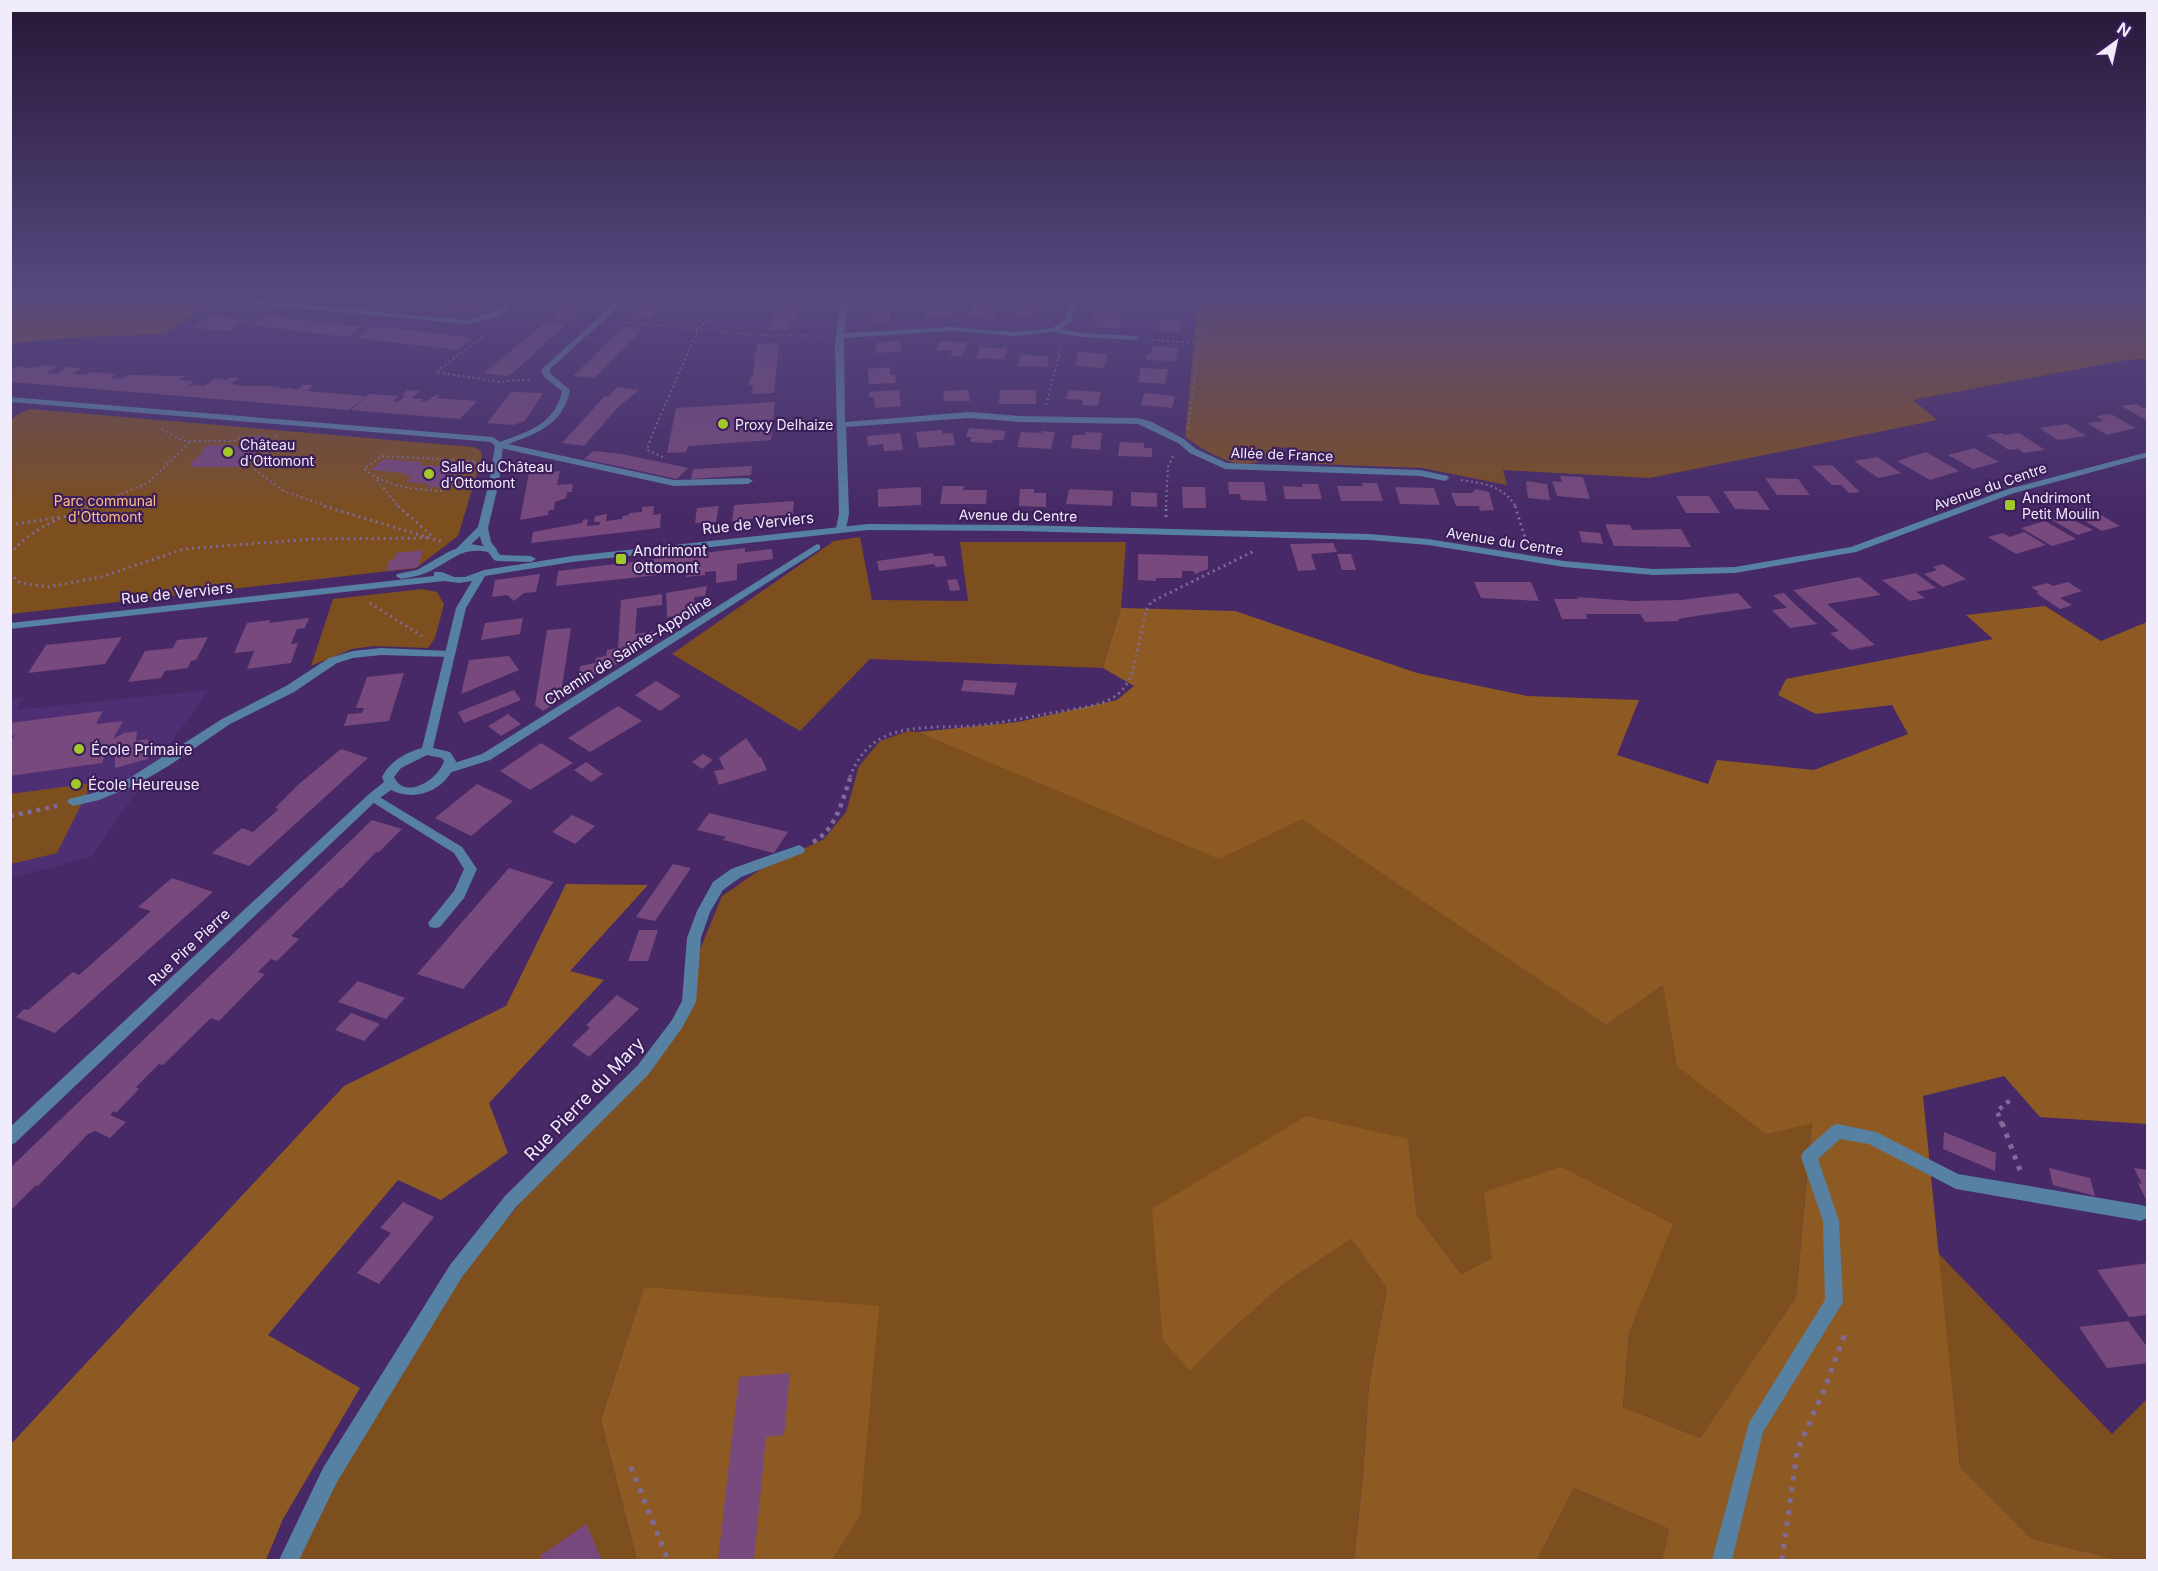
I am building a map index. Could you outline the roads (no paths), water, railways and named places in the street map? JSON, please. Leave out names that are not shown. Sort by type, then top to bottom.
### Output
[{"type":"street","points":[[499,445],[551,423],[559,412],[566,390],[547,375],[545,370]]},
{"type":"street","points":[[840,370],[844,514],[841,528]]},
{"type":"street","points":[[12,401],[493,440],[499,445],[674,483],[748,481]]},
{"type":"street","name":"Allée de France","points":[[841,425],[969,415],[1138,421],[1147,423],[1181,441],[1193,451],[1225,466],[1420,473],[1445,478]]},
{"type":"street","points":[[427,751],[464,600],[482,574],[491,568],[494,554],[486,542],[483,528],[494,482],[499,445]]},
{"type":"street","name":"Avenue du Centre","points":[[841,528],[1005,528],[1369,537],[1428,542],[1564,564],[1653,572],[1735,570],[1853,550],[2011,491],[2148,454]]},
{"type":"street","name":"Rue de Verviers","points":[[347,588],[420,572],[461,549],[483,528]]},
{"type":"street","name":"Rue de Verviers","points":[[10,626],[347,588],[467,579],[482,574],[572,559],[841,528]]},
{"type":"street","name":"Rue de Verviers","points":[[461,549],[472,547],[494,554],[572,559]]},
{"type":"street","name":"Chemin de Sainte-Appoline","points":[[449,769],[486,757],[817,547]]},
{"type":"street","points":[[438,562],[437,574],[458,588],[464,600]]},
{"type":"street","points":[[73,802],[92,798],[140,780],[219,726],[291,688],[319,668],[340,658],[365,653],[450,654]]},
{"type":"street","points":[[427,751],[446,755],[450,761],[449,769],[444,776],[426,788],[404,790],[391,783],[390,776],[394,767],[414,753],[427,751]]},
{"type":"street","name":"Rue Pire Pierre","points":[[10,1138],[373,797],[391,783]]},
{"type":"street","points":[[373,797],[458,849],[471,869],[459,894],[435,923]]},
{"type":"street","name":"Rue Pierre du Mary","points":[[289,1560],[330,1475],[456,1271],[511,1201],[644,1070],[677,1024],[689,1002],[694,938],[704,911],[718,886],[736,873],[800,850]]},
{"type":"street","points":[[1722,1560],[1755,1429],[1834,1302],[1831,1221],[1809,1156],[1837,1131],[1871,1137],[1956,1181],[2141,1213]]},
{"type":"place","name":"Proxy Delhaize","points":[[723,424]]},
{"type":"place","name":"Château d'Ottomont","points":[[228,452]]},
{"type":"place","name":"Salle du Château d'Ottomont","points":[[429,474]]},
{"type":"place","name":"Andrimont Petit Moulin","points":[[2010,505]]},
{"type":"place","name":"Andrimont Ottomont","points":[[621,559]]},
{"type":"place","name":"École Primaire","points":[[79,749]]},
{"type":"place","name":"École Heureuse","points":[[76,784]]},
{"type":"park label","name":"Parc communal d'Ottomont","points":[[105,508]]}]
